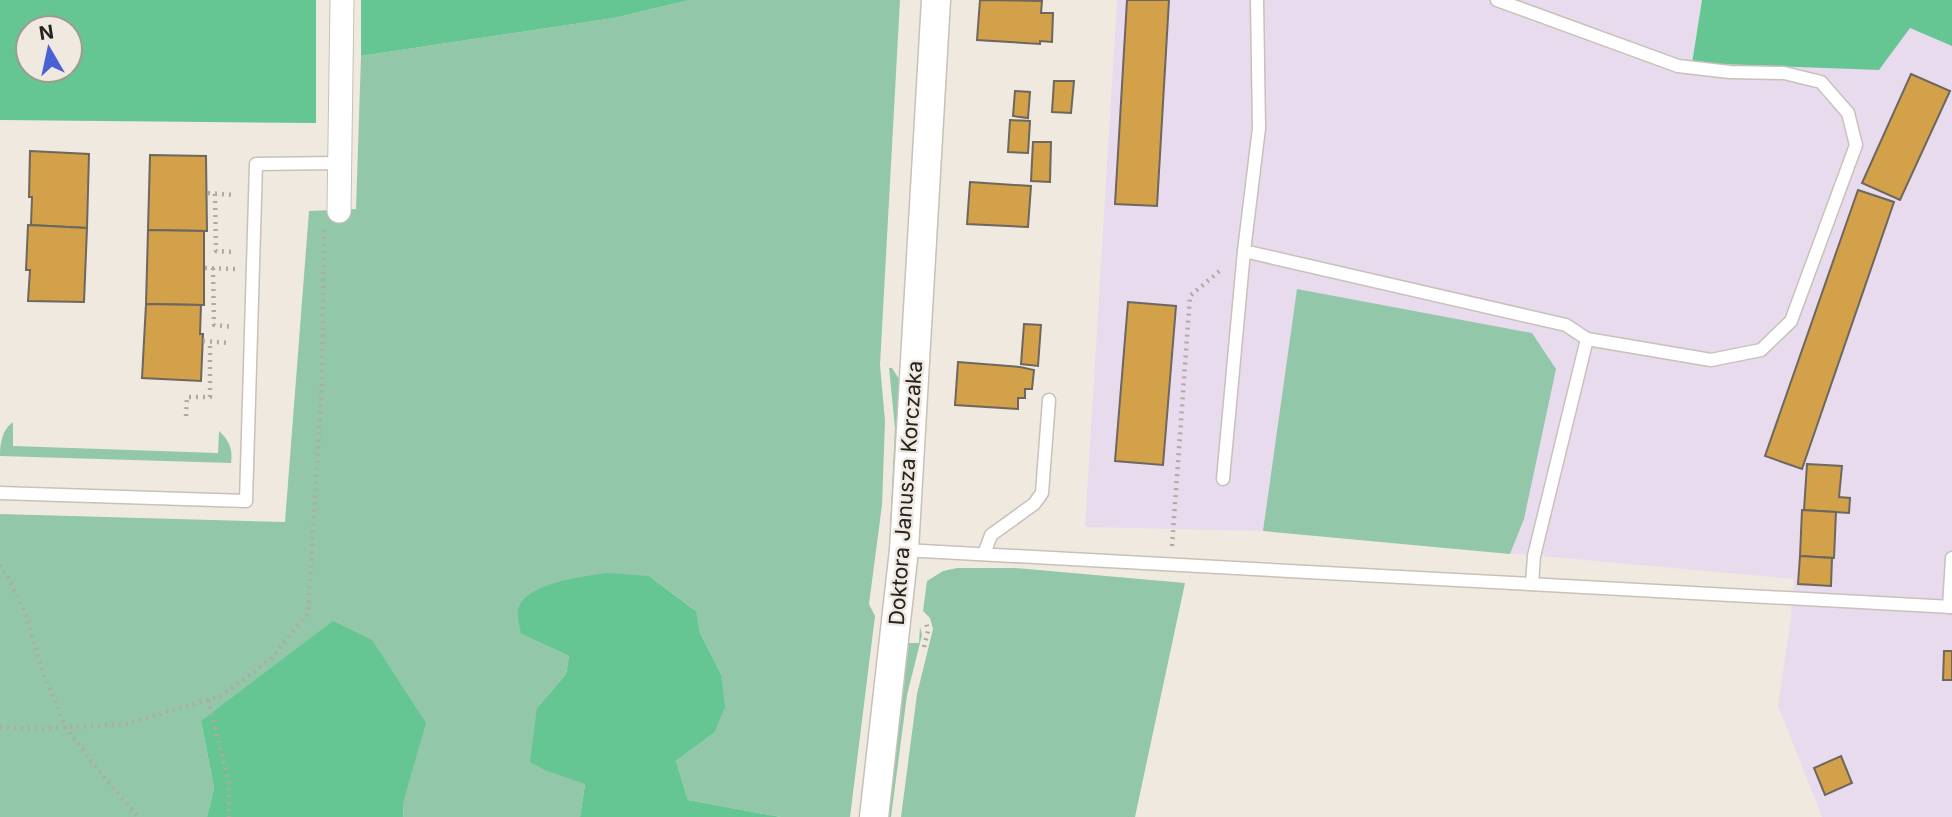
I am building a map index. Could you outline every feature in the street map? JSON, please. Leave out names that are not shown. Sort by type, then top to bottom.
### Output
[{"type":"street","points":[[339,211],[342,0]]},
{"type":"street","name":"Doktora Janusza Korczaka","points":[[874,817],[904,550],[936,0]]},
{"type":"lane","points":[[1223,479],[1244,251],[1259,128],[1257,0]]},
{"type":"lane","points":[[1244,251],[1566,325],[1587,339],[1711,360],[1761,350],[1791,321],[1856,145],[1848,113],[1821,82],[1784,73],[1730,72],[1678,66],[1497,0]]},
{"type":"lane","points":[[0,493],[246,501],[256,164],[340,163]]},
{"type":"lane","points":[[1532,584],[1534,556],[1587,339]]},
{"type":"lane","points":[[984,554],[991,535],[1034,504],[1042,493],[1049,400]]},
{"type":"lane","points":[[904,550],[1951,607],[1952,558]]},
{"type":"path","points":[[208,193],[232,195]]},
{"type":"path","points":[[215,194],[216,251],[254,254]]},
{"type":"path","points":[[0,727],[66,728],[126,724],[220,696],[270,660],[308,613],[322,382],[324,219],[339,211]]},
{"type":"path","points":[[1172,543],[1190,296],[1244,251]]},
{"type":"path","points":[[205,268],[230,269]]},
{"type":"path","points":[[213,268],[214,325],[251,327]]},
{"type":"path","points":[[203,341],[230,343]]},
{"type":"path","points":[[186,416],[187,397],[210,397],[211,342]]},
{"type":"path","points":[[0,565],[26,615],[41,668],[66,728],[139,817]]},
{"type":"path","points":[[208,700],[229,782],[229,817]]},
{"type":"shaded area","points":[[1117,0],[1702,0],[1692,62],[1910,27],[1952,46],[1952,817],[1822,817],[1778,706],[1794,579],[1263,531],[1085,527]]},
{"type":"green space","points":[[0,0],[316,0],[316,123],[0,120]]},
{"type":"green space","points":[[361,0],[690,0],[614,18],[361,56]]},
{"type":"green space","points":[[690,0],[900,0],[880,365],[885,421],[882,505],[869,604],[875,616],[850,817],[781,817],[688,800],[676,761],[714,733],[721,674],[700,633],[695,610],[649,576],[521,634],[569,656],[566,674],[537,708],[585,784],[580,817],[403,817],[404,800],[201,721],[214,788],[207,817],[0,817],[0,514],[285,522],[309,211],[356,209],[361,56],[614,18]]},
{"type":"green space","points":[[1702,0],[1952,0],[1952,46],[1910,28],[1879,70],[1692,63]]},
{"type":"green space","points":[[1297,289],[1532,333],[1556,369],[1524,519],[1510,554],[1263,531]]},
{"type":"green space","points":[[889,368],[892,368],[901,382],[893,528],[890,528],[895,428]]},
{"type":"green space","points":[[13,422],[13,446],[218,453],[219,431],[230,445],[231,463],[0,456],[2,437]]},
{"type":"green space","points":[[957,568],[1015,568],[1185,583],[1135,817],[901,817],[917,694],[933,629],[930,618],[923,611],[927,581],[943,571]]},
{"type":"green space","points":[[608,573],[649,576],[696,611],[700,633],[721,674],[725,707],[714,733],[676,761],[688,800],[781,817],[580,817],[585,784],[530,762],[537,708],[566,674],[569,656],[521,634],[518,611],[522,601],[542,587]]},
{"type":"green space","points":[[333,621],[372,640],[426,723],[404,799],[403,817],[207,817],[214,788],[201,721]]},
{"type":"green space","points":[[920,627],[922,635],[907,695],[891,817],[888,817],[909,643],[919,643]]},
{"type":"building","points":[[980,0],[1042,1],[1041,13],[1053,13],[1052,42],[1040,41],[1040,44],[977,40]]},
{"type":"building","points":[[1127,0],[1169,0],[1157,206],[1115,204]]},
{"type":"building","points":[[1911,74],[1950,91],[1900,200],[1862,183]]},
{"type":"building","points":[[1054,81],[1074,81],[1071,113],[1052,112]]},
{"type":"building","points":[[1015,91],[1030,92],[1028,118],[1013,116]]},
{"type":"building","points":[[1010,120],[1030,121],[1028,153],[1008,152]]},
{"type":"building","points":[[1033,142],[1051,142],[1050,182],[1031,181]]},
{"type":"building","points":[[30,151],[89,154],[87,228],[31,225]]},
{"type":"building","points":[[150,155],[206,156],[207,231],[148,230]]},
{"type":"building","points":[[970,182],[1031,186],[1028,227],[967,224]]},
{"type":"building","points":[[1858,190],[1894,202],[1802,469],[1765,456]]},
{"type":"building","points":[[28,225],[87,228],[84,302],[28,301]]},
{"type":"building","points":[[148,230],[204,231],[204,305],[146,304]]},
{"type":"building","points":[[1128,302],[1176,306],[1163,465],[1115,461]]},
{"type":"building","points":[[146,304],[201,305],[201,381],[142,378]]},
{"type":"building","points":[[1024,324],[1041,325],[1038,366],[1021,364]]},
{"type":"building","points":[[958,362],[1034,370],[1032,389],[1025,389],[1025,398],[1018,398],[1018,409],[955,405]]},
{"type":"building","points":[[1807,464],[1842,466],[1839,497],[1850,498],[1849,513],[1804,510]]},
{"type":"building","points":[[1802,510],[1836,512],[1834,558],[1800,556]]},
{"type":"building","points":[[1800,556],[1832,558],[1831,586],[1798,584]]},
{"type":"building","points":[[1944,651],[1952,651],[1952,680],[1943,680]]},
{"type":"building","points":[[1841,756],[1852,783],[1825,795],[1814,768]]}]
